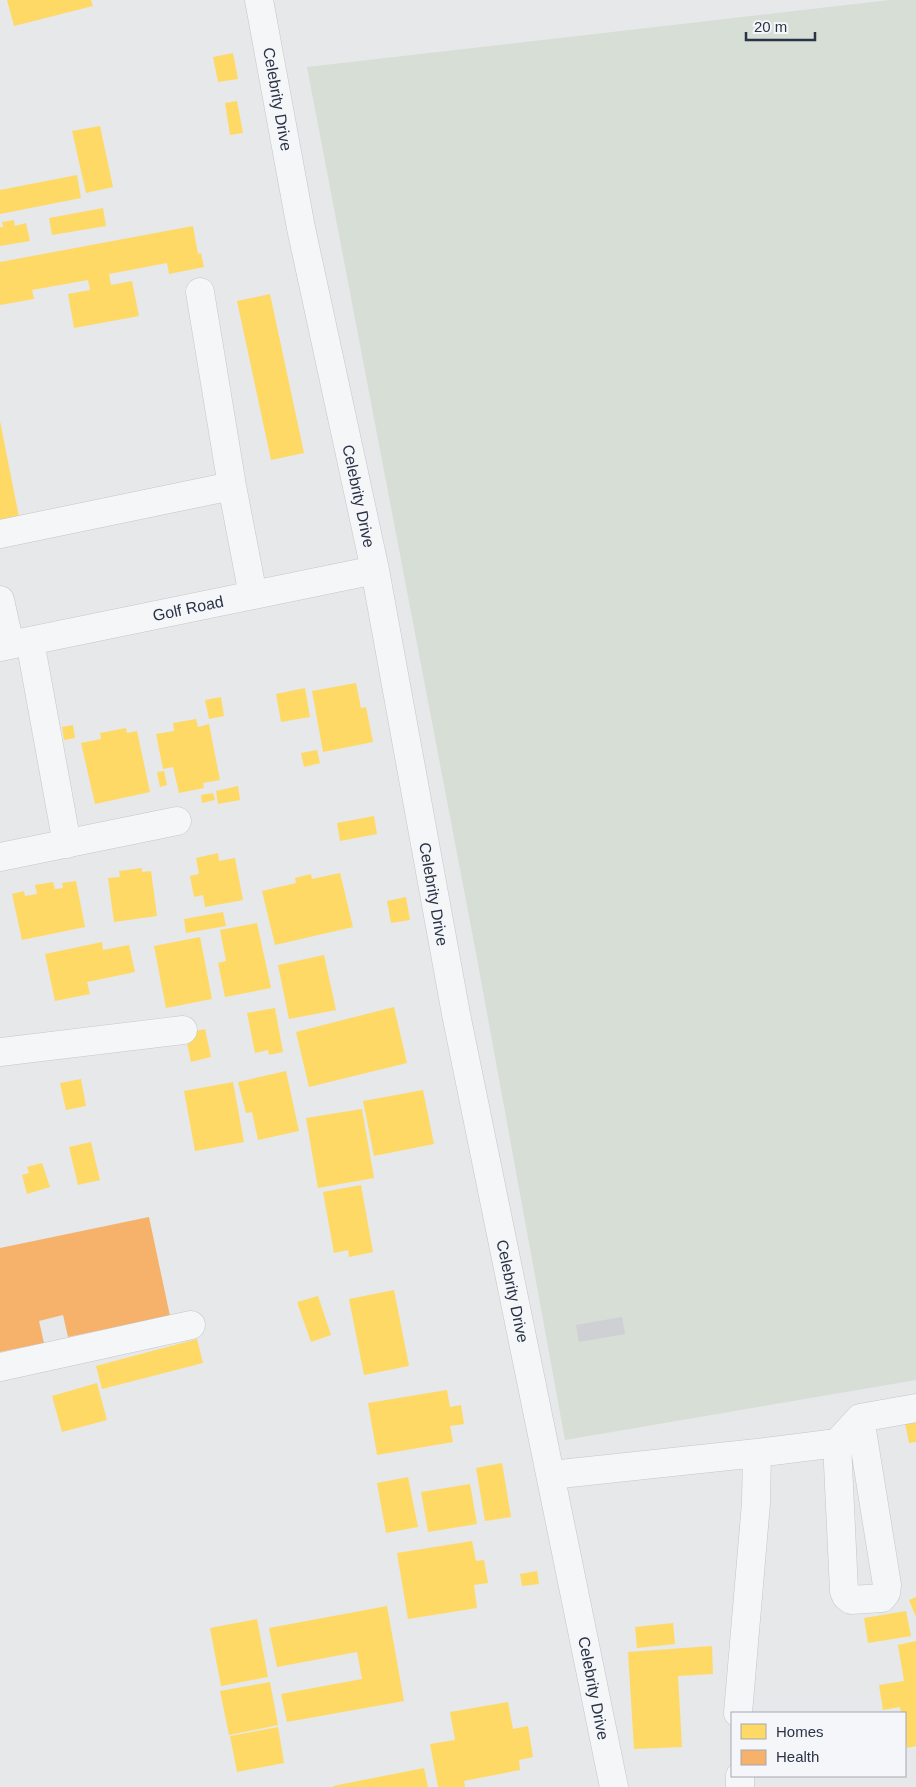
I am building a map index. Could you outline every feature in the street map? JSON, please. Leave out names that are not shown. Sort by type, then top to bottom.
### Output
[{"type":"street","name":"Celebrity Drive","points":[[260,0],[301,228],[375,570],[456,1014],[614,1787]]},
{"type":"street","points":[[200,292],[252,595]]},
{"type":"street","points":[[0,534],[232,486]]},
{"type":"street","name":"Golf Road","points":[[13,644],[375,570]]},
{"type":"street","points":[[0,600],[67,844]]},
{"type":"street","points":[[0,856],[177,822]]},
{"type":"street","points":[[0,1052],[183,1030]]},
{"type":"street","points":[[0,1367],[191,1325]]},
{"type":"street","points":[[551,1475],[837,1443],[860,1418],[916,1408]]},
{"type":"street","points":[[837,1443],[844,1591],[851,1600],[882,1598],[886,1592],[887,1585],[860,1418]]},
{"type":"street","points":[[738,1712],[756,1503],[757,1453]]},
{"type":"shaded area","points":[[890,0],[916,0],[916,1380],[565,1440],[476,953],[307,67]]},
{"type":"building: Homes","points":[[7,0],[91,0],[93,6],[14,26]]},
{"type":"building: Homes","points":[[233,53],[238,79],[218,82],[213,57]]},
{"type":"building: Homes","points":[[237,101],[243,133],[230,135],[225,103]]},
{"type":"building: Homes","points":[[100,126],[113,187],[86,193],[72,131]]},
{"type":"building: Homes","points":[[77,175],[81,198],[0,214],[0,190]]},
{"type":"building: Homes","points":[[103,208],[106,226],[52,235],[49,218]]},
{"type":"building: Homes","points":[[14,220],[15,226],[26,223],[30,241],[0,246],[0,227],[3,227],[2,222]]},
{"type":"building: Homes","points":[[193,226],[198,254],[201,253],[204,267],[169,274],[167,263],[109,274],[111,285],[132,281],[139,316],[74,328],[68,294],[90,290],[88,280],[32,290],[34,299],[0,305],[0,262]]},
{"type":"building: Homes","points":[[270,294],[304,453],[271,460],[237,301]]},
{"type":"building: Homes","points":[[0,421],[19,517],[0,521]]},
{"type":"building: Homes","points":[[356,683],[361,708],[366,707],[373,742],[323,752],[312,691]]},
{"type":"building: Homes","points":[[305,688],[310,717],[281,722],[276,694]]},
{"type":"building: Homes","points":[[221,697],[224,716],[209,719],[205,700]]},
{"type":"building: Homes","points":[[196,719],[198,727],[209,724],[220,780],[203,783],[204,788],[179,793],[173,767],[163,769],[156,734],[174,731],[173,723]]},
{"type":"building: Homes","points":[[73,725],[75,738],[64,740],[62,727]]},
{"type":"building: Homes","points":[[126,728],[127,733],[137,731],[150,792],[95,804],[81,743],[101,739],[100,733]]},
{"type":"building: Homes","points":[[317,750],[320,763],[304,767],[301,753]]},
{"type":"building: Homes","points":[[164,771],[167,785],[160,787],[157,772]]},
{"type":"building: Homes","points":[[238,786],[240,800],[218,804],[216,791]]},
{"type":"building: Homes","points":[[213,793],[215,800],[202,803],[201,795]]},
{"type":"building: Homes","points":[[374,816],[377,834],[340,841],[337,823]]},
{"type":"building: Homes","points":[[218,853],[219,861],[235,858],[243,900],[205,907],[203,895],[194,897],[190,876],[199,874],[196,858]]},
{"type":"building: Homes","points":[[142,868],[142,872],[151,871],[157,916],[114,922],[108,878],[120,877],[119,871]]},
{"type":"building: Homes","points":[[340,873],[353,927],[275,945],[262,891],[296,883],[295,878],[311,874],[312,879]]},
{"type":"building: Homes","points":[[76,881],[85,927],[22,940],[12,894],[24,891],[25,896],[37,894],[35,885],[53,882],[55,889],[63,888],[62,883]]},
{"type":"building: Homes","points":[[406,897],[410,920],[391,923],[387,901]]},
{"type":"building: Homes","points":[[223,912],[226,926],[186,933],[184,919]]},
{"type":"building: Homes","points":[[257,923],[271,988],[225,997],[218,963],[226,961],[220,930]]},
{"type":"building: Homes","points":[[200,937],[212,999],[166,1008],[154,946]]},
{"type":"building: Homes","points":[[102,942],[103,950],[129,945],[135,972],[87,982],[90,994],[55,1001],[45,954]]},
{"type":"building: Homes","points":[[324,955],[336,1010],[289,1019],[278,965]]},
{"type":"building: Homes","points":[[394,1007],[407,1063],[309,1087],[296,1032]]},
{"type":"building: Homes","points":[[275,1008],[283,1052],[269,1055],[268,1050],[255,1053],[247,1013]]},
{"type":"building: Homes","points":[[205,1029],[211,1057],[191,1062],[185,1033]]},
{"type":"building: Homes","points":[[286,1071],[299,1131],[258,1140],[252,1112],[246,1113],[238,1082]]},
{"type":"building: Homes","points":[[81,1079],[86,1106],[66,1110],[60,1083]]},
{"type":"building: Homes","points":[[233,1082],[244,1142],[195,1151],[184,1091]]},
{"type":"building: Homes","points":[[423,1090],[434,1144],[374,1156],[363,1101]]},
{"type":"building: Homes","points":[[362,1109],[374,1178],[318,1188],[306,1118]]},
{"type":"building: Homes","points":[[91,1142],[100,1180],[78,1185],[69,1147]]},
{"type":"building: Homes","points":[[42,1163],[50,1187],[27,1194],[22,1175],[29,1173],[27,1167]]},
{"type":"building: Homes","points":[[361,1185],[373,1252],[349,1257],[348,1250],[334,1253],[323,1192]]},
{"type":"building: Homes","points":[[394,1290],[409,1366],[364,1375],[349,1299]]},
{"type":"building: Homes","points":[[318,1296],[331,1335],[311,1342],[297,1302]]},
{"type":"building: Homes","points":[[197,1339],[203,1363],[102,1389],[96,1366]]},
{"type":"building: Homes","points":[[97,1383],[107,1420],[62,1432],[52,1396]]},
{"type":"building: Homes","points":[[447,1390],[450,1407],[461,1405],[464,1424],[450,1426],[453,1442],[377,1455],[368,1403]]},
{"type":"building: Homes","points":[[916,1416],[916,1442],[909,1443],[904,1418]]},
{"type":"building: Homes","points":[[502,1463],[511,1517],[485,1521],[476,1468]]},
{"type":"building: Homes","points":[[408,1477],[418,1527],[386,1533],[377,1483]]},
{"type":"building: Homes","points":[[470,1484],[477,1524],[428,1532],[421,1492]]},
{"type":"building: Homes","points":[[472,1541],[476,1561],[484,1560],[488,1583],[474,1585],[477,1608],[408,1619],[397,1553]]},
{"type":"building: Homes","points":[[537,1571],[539,1584],[522,1586],[520,1574]]},
{"type":"building: Homes","points":[[916,1597],[916,1617],[909,1600]]},
{"type":"building: Homes","points":[[387,1606],[404,1701],[287,1722],[281,1694],[362,1679],[357,1652],[277,1667],[269,1628]]},
{"type":"building: Homes","points":[[906,1611],[911,1636],[868,1643],[864,1618]]},
{"type":"building: Homes","points":[[257,1619],[268,1677],[221,1686],[210,1628]]},
{"type":"building: Homes","points":[[673,1623],[675,1644],[637,1648],[635,1627]]},
{"type":"building: Homes","points":[[916,1641],[916,1746],[907,1748],[906,1712],[901,1712],[900,1707],[883,1710],[879,1685],[904,1681],[898,1645]]},
{"type":"building: Homes","points":[[712,1646],[713,1674],[678,1676],[682,1747],[634,1749],[628,1652]]},
{"type":"building: Homes","points":[[270,1682],[278,1725],[229,1735],[220,1691]]},
{"type":"building: Homes","points":[[508,1702],[513,1729],[528,1726],[533,1757],[519,1760],[520,1770],[464,1781],[465,1787],[438,1787],[430,1744],[455,1740],[450,1712]]},
{"type":"building: Homes","points":[[278,1727],[284,1763],[237,1772],[230,1736]]},
{"type":"building: Homes","points":[[424,1768],[428,1787],[333,1787],[333,1786]]},
{"type":"building: Health","points":[[149,1217],[170,1316],[68,1337],[63,1315],[39,1321],[44,1343],[0,1352],[0,1248]]},
{"type":"building: Other","points":[[622,1317],[625,1334],[579,1342],[576,1325]]}]
